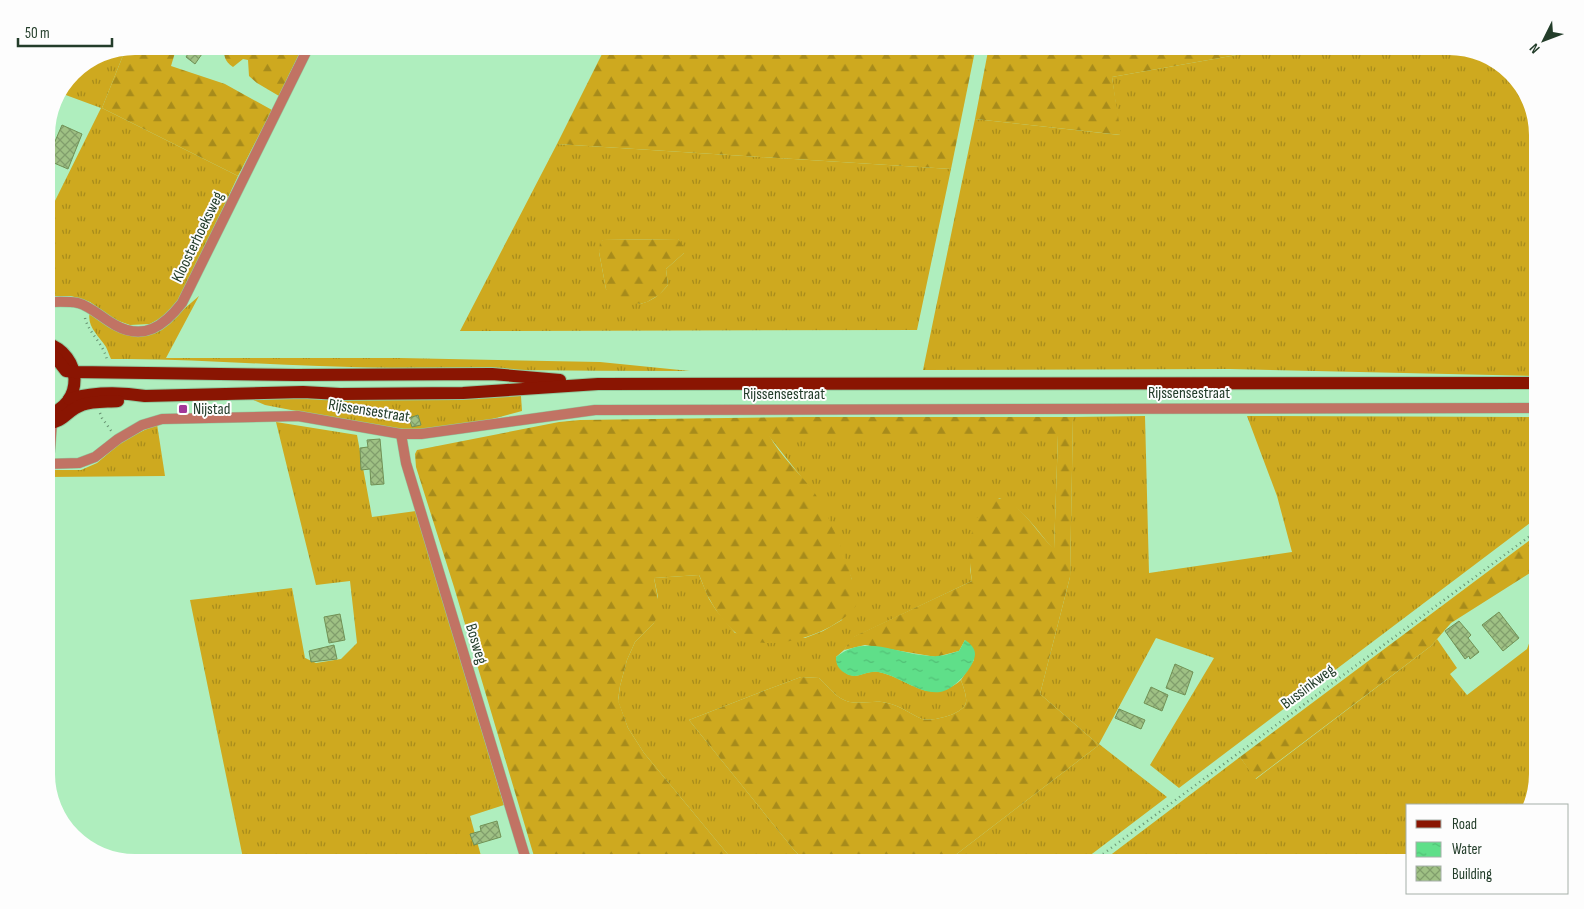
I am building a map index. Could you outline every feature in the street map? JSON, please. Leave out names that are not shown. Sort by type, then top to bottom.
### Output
[{"type":"main road","points":[[55,356],[66,371],[73,367]]},
{"type":"main road","points":[[55,414],[70,399],[73,367]]},
{"type":"main road","name":"Rijssensestraat","points":[[73,367],[149,374],[492,374],[598,384]]},
{"type":"main road","name":"Rijssensestraat","points":[[70,399],[80,396],[127,393],[145,396],[303,392],[340,394],[462,393],[598,384],[1529,383]]},
{"type":"main road","name":"Rijssensestraat","points":[[55,418],[66,417],[76,408],[88,403],[128,401],[145,396]]},
{"type":"street","name":"Kloosterhoeksweg","points":[[55,302],[77,303],[88,307],[115,325],[128,331],[141,332],[154,329],[170,318],[182,303],[305,55]]},
{"type":"street","name":"Rijssensestraat","points":[[55,464],[79,463],[95,457],[118,438],[142,425],[162,419],[298,416],[401,434],[421,434],[595,410],[1529,408]]},
{"type":"street","name":"Bosweg","points":[[401,434],[406,463],[523,854]]},
{"type":"path","name":"Bussinkweg","points":[[1103,854],[1529,537]]},
{"type":"green space","points":[[174,55],[171,66],[225,84],[272,110],[238,176],[102,108],[123,57]]},
{"type":"green space","points":[[224,55],[299,55],[279,96],[249,76],[248,60],[243,59],[233,67]]},
{"type":"green space","points":[[602,55],[974,55],[951,169],[557,144]]},
{"type":"green space","points":[[987,55],[1237,55],[1112,77],[1121,135],[975,119]]},
{"type":"green space","points":[[1237,55],[1449,55],[1480,61],[1498,72],[1506,78],[1518,95],[1525,109],[1529,130],[1529,376],[1230,369],[923,370],[975,119],[1120,135],[1112,77]]},
{"type":"green space","points":[[123,57],[102,108],[238,176],[179,302],[167,315],[150,324],[130,325],[113,319],[90,302],[71,296],[55,296],[55,201],[101,108],[66,95],[78,78],[91,68],[104,61]]},
{"type":"green space","points":[[557,144],[951,169],[917,330],[460,331]],"holes":[[[678,239],[684,253],[666,269],[668,285],[659,295],[648,301],[640,304],[606,289],[599,252],[603,240]]]},
{"type":"green space","points":[[678,239],[684,247],[684,253],[666,269],[668,285],[659,295],[640,304],[614,297],[606,289],[599,252],[600,242],[603,240]]},
{"type":"green space","points":[[199,296],[166,358],[400,358],[600,362],[690,371],[411,368],[163,359],[111,359],[106,347],[91,326],[90,311],[129,334],[170,321]]},
{"type":"green space","points":[[521,396],[522,411],[481,422],[417,432],[265,405],[251,399]]},
{"type":"green space","points":[[1145,416],[1149,573],[1292,552],[1277,496],[1247,416],[1529,417],[1529,524],[1179,788],[1150,765],[1214,658],[1156,638],[1099,744],[1167,797],[1092,854],[957,854],[1099,745],[1040,694],[1070,577],[1073,417]]},
{"type":"green space","points":[[805,417],[1073,417],[1070,577],[1040,694],[1099,745],[957,854],[798,854],[689,720],[801,677],[819,678],[842,699],[847,701],[887,703],[922,719],[940,718],[960,710],[966,702],[961,680],[974,660],[965,640],[959,651],[936,657],[865,645],[844,650],[853,637],[972,581],[970,550],[972,530],[980,512],[991,500],[1002,499],[1014,505],[1054,549],[1058,436],[769,435],[820,502],[848,565],[856,606],[833,625],[817,633],[799,639],[764,643],[749,640],[736,633],[721,618],[712,604],[699,575],[654,578],[660,610],[654,623],[635,642],[627,660],[618,700],[628,728],[644,753],[728,854],[533,854],[454,587],[416,467],[415,454],[417,450],[559,422],[580,420]]},
{"type":"green space","points":[[276,422],[357,435],[372,517],[416,511],[504,805],[470,816],[481,854],[242,854],[190,600],[292,588],[305,658],[316,663],[341,659],[357,643],[350,581],[316,585]]},
{"type":"green space","points":[[157,424],[165,476],[55,477],[55,470],[81,470],[97,463],[124,440]]},
{"type":"green space","points":[[768,435],[1058,435],[1054,550],[1022,513],[999,498],[971,540],[970,569],[972,581],[854,637],[836,657],[838,666],[847,674],[856,676],[869,672],[879,672],[920,689],[930,691],[950,688],[961,680],[966,702],[960,710],[940,718],[922,719],[892,704],[847,701],[842,699],[819,678],[801,677],[689,720],[798,854],[728,854],[644,753],[628,728],[618,701],[620,686],[627,660],[635,642],[654,623],[658,597],[654,578],[699,575],[709,599],[735,633],[805,638],[823,631],[842,620],[852,580],[839,544],[814,493]]},
{"type":"green space","points":[[1529,541],[1529,574],[1451,623],[1431,646],[1255,779],[1240,757]]},
{"type":"green space","points":[[1437,639],[1457,668],[1450,674],[1467,695],[1527,649],[1529,644],[1529,774],[1523,804],[1406,804],[1406,854],[1112,854],[1240,757],[1256,779],[1431,646]]},
{"type":"water","points":[[965,640],[972,646],[975,652],[974,659],[957,683],[940,692],[925,691],[878,672],[869,672],[858,676],[849,675],[841,670],[836,662],[836,657],[846,650],[867,646],[877,646],[921,655],[942,656],[959,651]]},
{"type":"building","points":[[187,55],[201,55],[195,64],[186,57]]},
{"type":"building","points":[[62,125],[82,134],[68,169],[55,163],[55,141]]},
{"type":"building","points":[[418,415],[421,425],[412,427],[409,418]]},
{"type":"building","points":[[380,439],[384,484],[371,485],[370,469],[361,470],[360,448],[368,447],[367,440]]},
{"type":"building","points":[[1499,612],[1519,638],[1503,651],[1482,625]]},
{"type":"building","points":[[340,614],[345,640],[329,643],[324,617]]},
{"type":"building","points":[[1459,621],[1471,635],[1468,638],[1479,652],[1470,659],[1469,656],[1465,659],[1445,631]]},
{"type":"building","points":[[334,645],[337,659],[311,662],[309,651]]},
{"type":"building","points":[[1175,664],[1193,672],[1185,695],[1166,688]]},
{"type":"building","points":[[1151,687],[1168,695],[1162,711],[1144,703]]},
{"type":"building","points":[[1119,709],[1145,720],[1141,729],[1115,718]]},
{"type":"building","points":[[497,821],[501,837],[474,845],[470,834],[481,831],[480,826]]},
{"type":"place","name":"Nijstad","points":[[183,409]]}]
